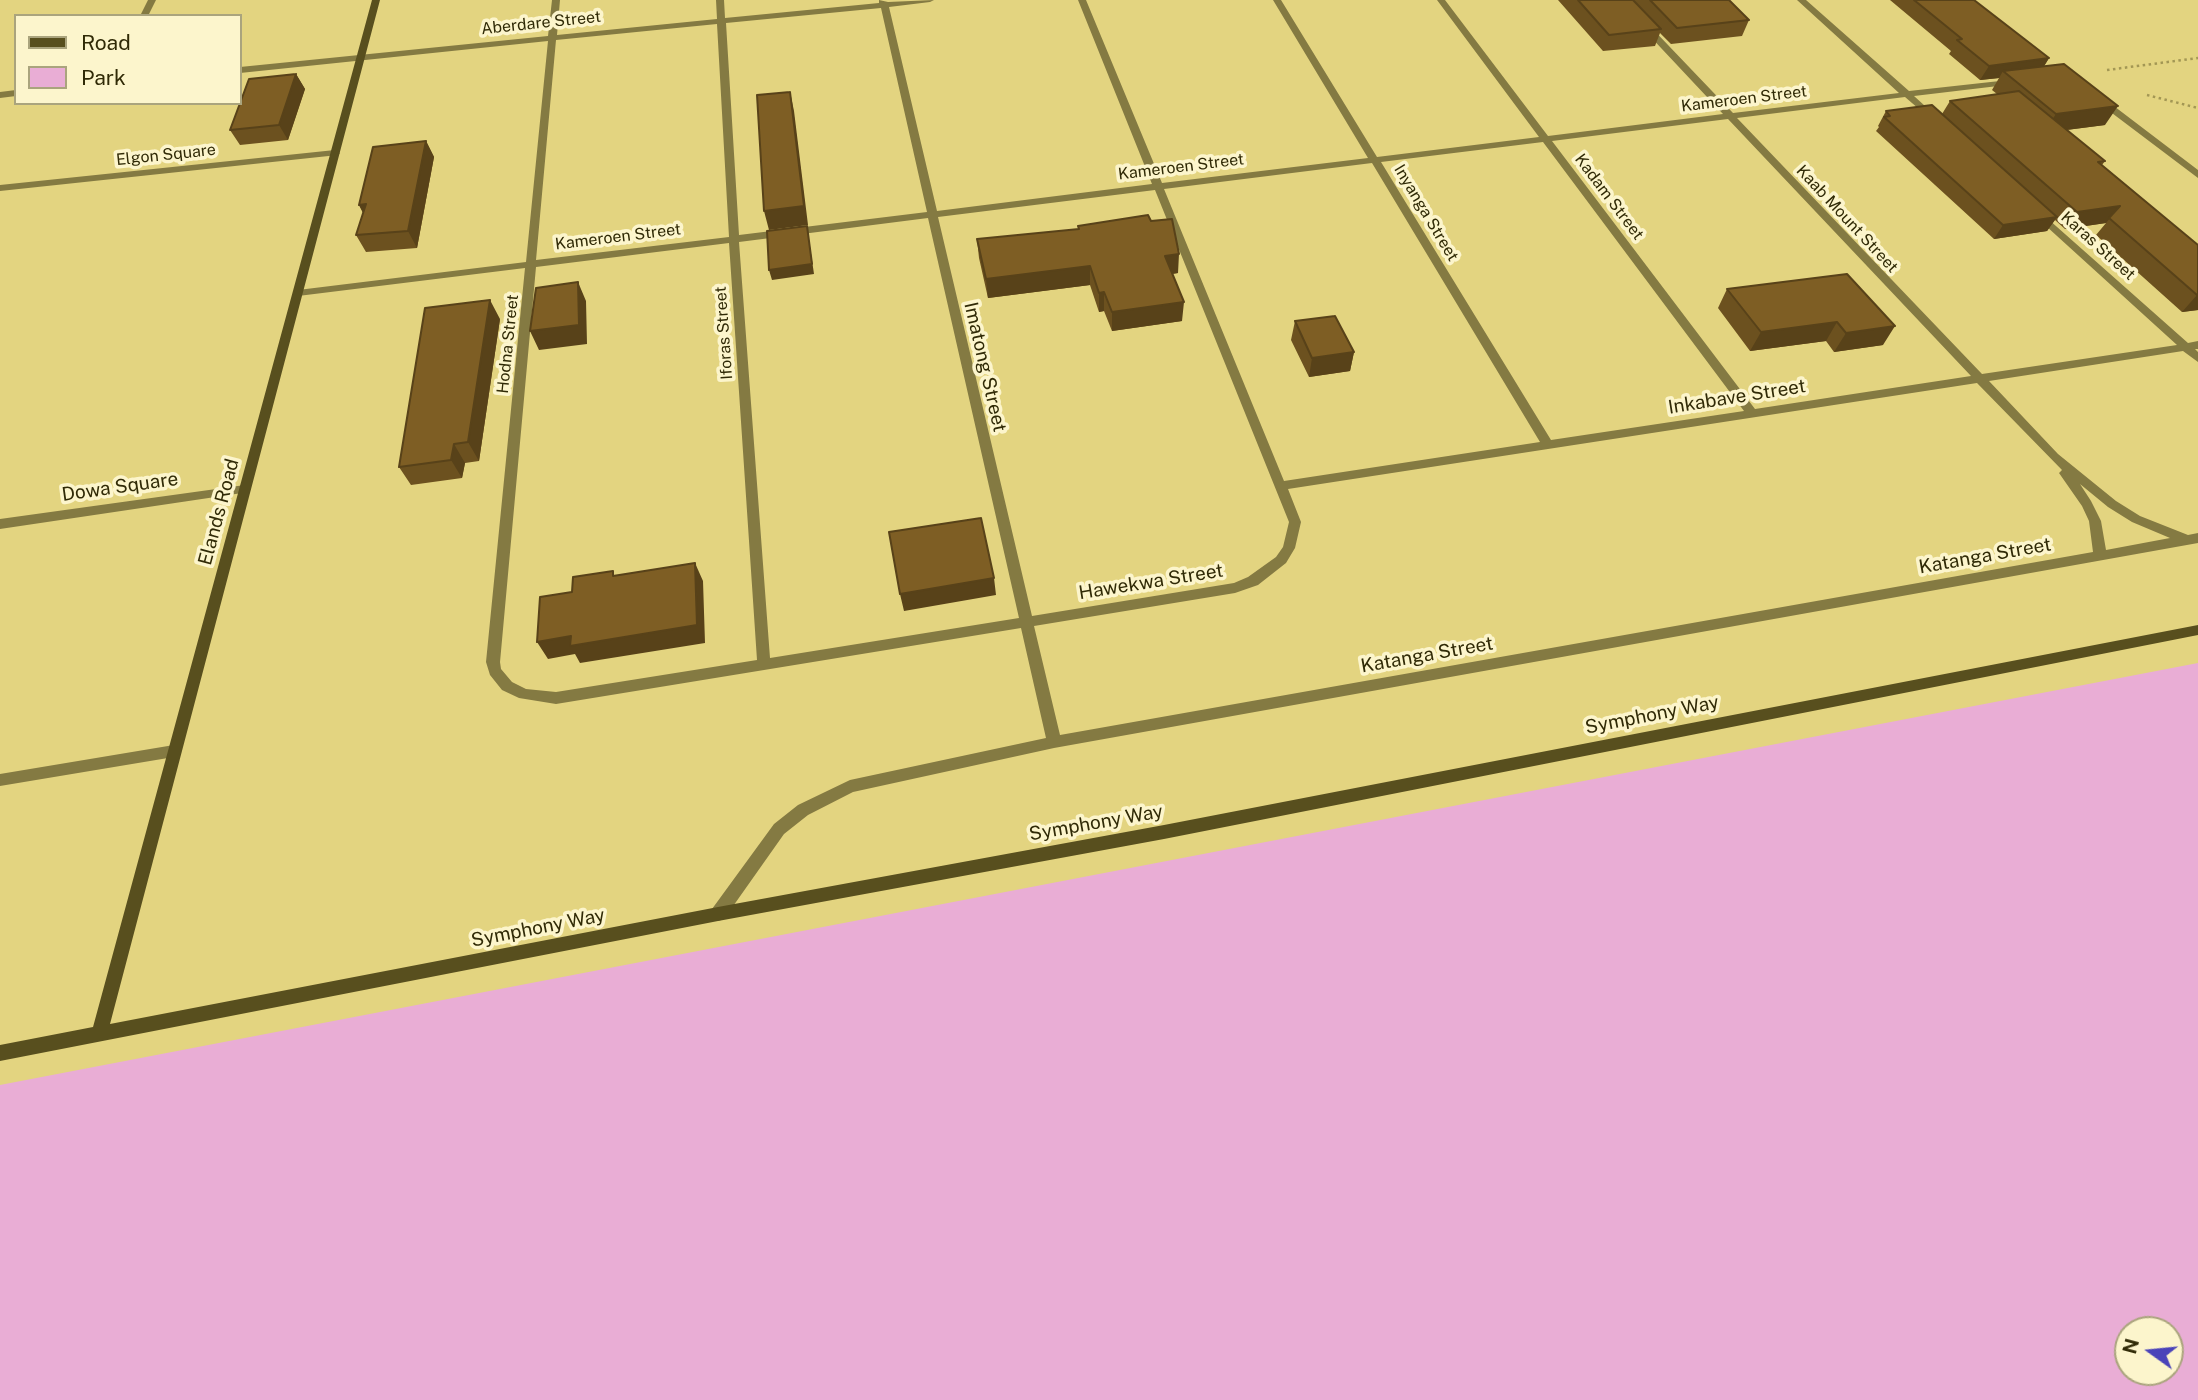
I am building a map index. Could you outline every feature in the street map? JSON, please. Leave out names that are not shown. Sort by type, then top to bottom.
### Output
[{"type":"main road","name":"Elands Road","points":[[99,1034],[376,0]]},
{"type":"main road","name":"Symphony Way","points":[[0,1053],[718,914],[1164,832],[2198,630]]},
{"type":"street","name":"Hodna Street","points":[[507,687],[492,662],[556,0]]},
{"type":"street","name":"Iforas Street","points":[[720,0],[764,664]]},
{"type":"street","name":"Aberdare Street","points":[[242,70],[884,2],[930,0]]},
{"type":"street","name":"Hawekwa Street","points":[[507,687],[524,694],[556,698],[1235,588],[1253,581],[1281,560],[1294,535],[1295,522],[1082,0]]},
{"type":"street","name":"Inyanga Street","points":[[1277,0],[1548,444]]},
{"type":"street","name":"Kadam Street","points":[[1441,0],[1752,412]]},
{"type":"street","name":"Kaab Mount Street","points":[[1620,0],[1976,379],[2054,457],[2136,519],[2193,539]]},
{"type":"street","points":[[1801,0],[1938,123]]},
{"type":"street","name":"Imatong Street","points":[[884,2],[1054,741]]},
{"type":"street","name":"Kameroen Street","points":[[298,293],[1156,185],[2028,80]]},
{"type":"street","points":[[2090,92],[2198,175]]},
{"type":"street","name":"Elgon Square","points":[[0,188],[335,153]]},
{"type":"street","name":"Karas Street","points":[[2031,207],[2192,346],[2198,358]]},
{"type":"street","name":"Inkabave Street","points":[[1282,486],[2192,346]]},
{"type":"street","name":"Kaab Mount Street","points":[[2054,457],[2087,504],[2095,521],[2100,555]]},
{"type":"street","name":"Dowa Square","points":[[0,524],[245,489]]},
{"type":"street","name":"Katanga Street","points":[[718,914],[779,829],[803,810],[850,786],[1054,741],[2193,539]]},
{"type":"street","points":[[0,780],[174,751]]},
{"type":"path","points":[[2107,70],[2198,58]]},
{"type":"green space","points":[[2198,663],[2198,1400],[0,1400],[0,1085]]},
{"type":"building","points":[[1578,0],[1633,0],[1661,29],[1609,35]]},
{"type":"building","points":[[1650,0],[1729,0],[1749,20],[1677,28]]},
{"type":"building","points":[[1914,0],[1974,0],[2049,58],[1989,66],[1957,40],[1962,39]]},
{"type":"building","points":[[2064,64],[2118,106],[2056,114],[2003,71]]},
{"type":"building","points":[[296,74],[279,125],[230,130],[239,105],[242,105],[249,79]]},
{"type":"building","points":[[2019,91],[2105,161],[2098,162],[2198,245],[2198,295],[2109,218],[2120,206],[2077,212],[1950,101]]},
{"type":"building","points":[[790,92],[804,206],[764,211],[757,95]]},
{"type":"building","points":[[1932,105],[2057,217],[2003,225],[1884,117],[1890,116],[1886,111]]},
{"type":"building","points":[[426,141],[408,231],[356,235],[366,204],[359,205],[373,147]]},
{"type":"building","points":[[1148,215],[1151,221],[1172,219],[1179,254],[1165,256],[1184,302],[1112,312],[1104,292],[1099,293],[1090,266],[986,279],[977,239],[1079,229],[1078,226]]},
{"type":"building","points":[[807,226],[812,264],[769,270],[767,231]]},
{"type":"building","points":[[1847,274],[1895,326],[1846,333],[1837,322],[1761,332],[1727,289]]},
{"type":"building","points":[[578,282],[579,325],[530,331],[536,288]]},
{"type":"building","points":[[490,300],[468,442],[454,444],[451,460],[399,467],[425,308]]},
{"type":"building","points":[[1335,316],[1354,352],[1312,358],[1295,321]]},
{"type":"building","points":[[981,518],[994,578],[900,594],[889,532]]},
{"type":"building","points":[[695,563],[697,625],[570,646],[571,636],[537,642],[540,597],[572,592],[573,577],[613,571],[613,576]]}]
